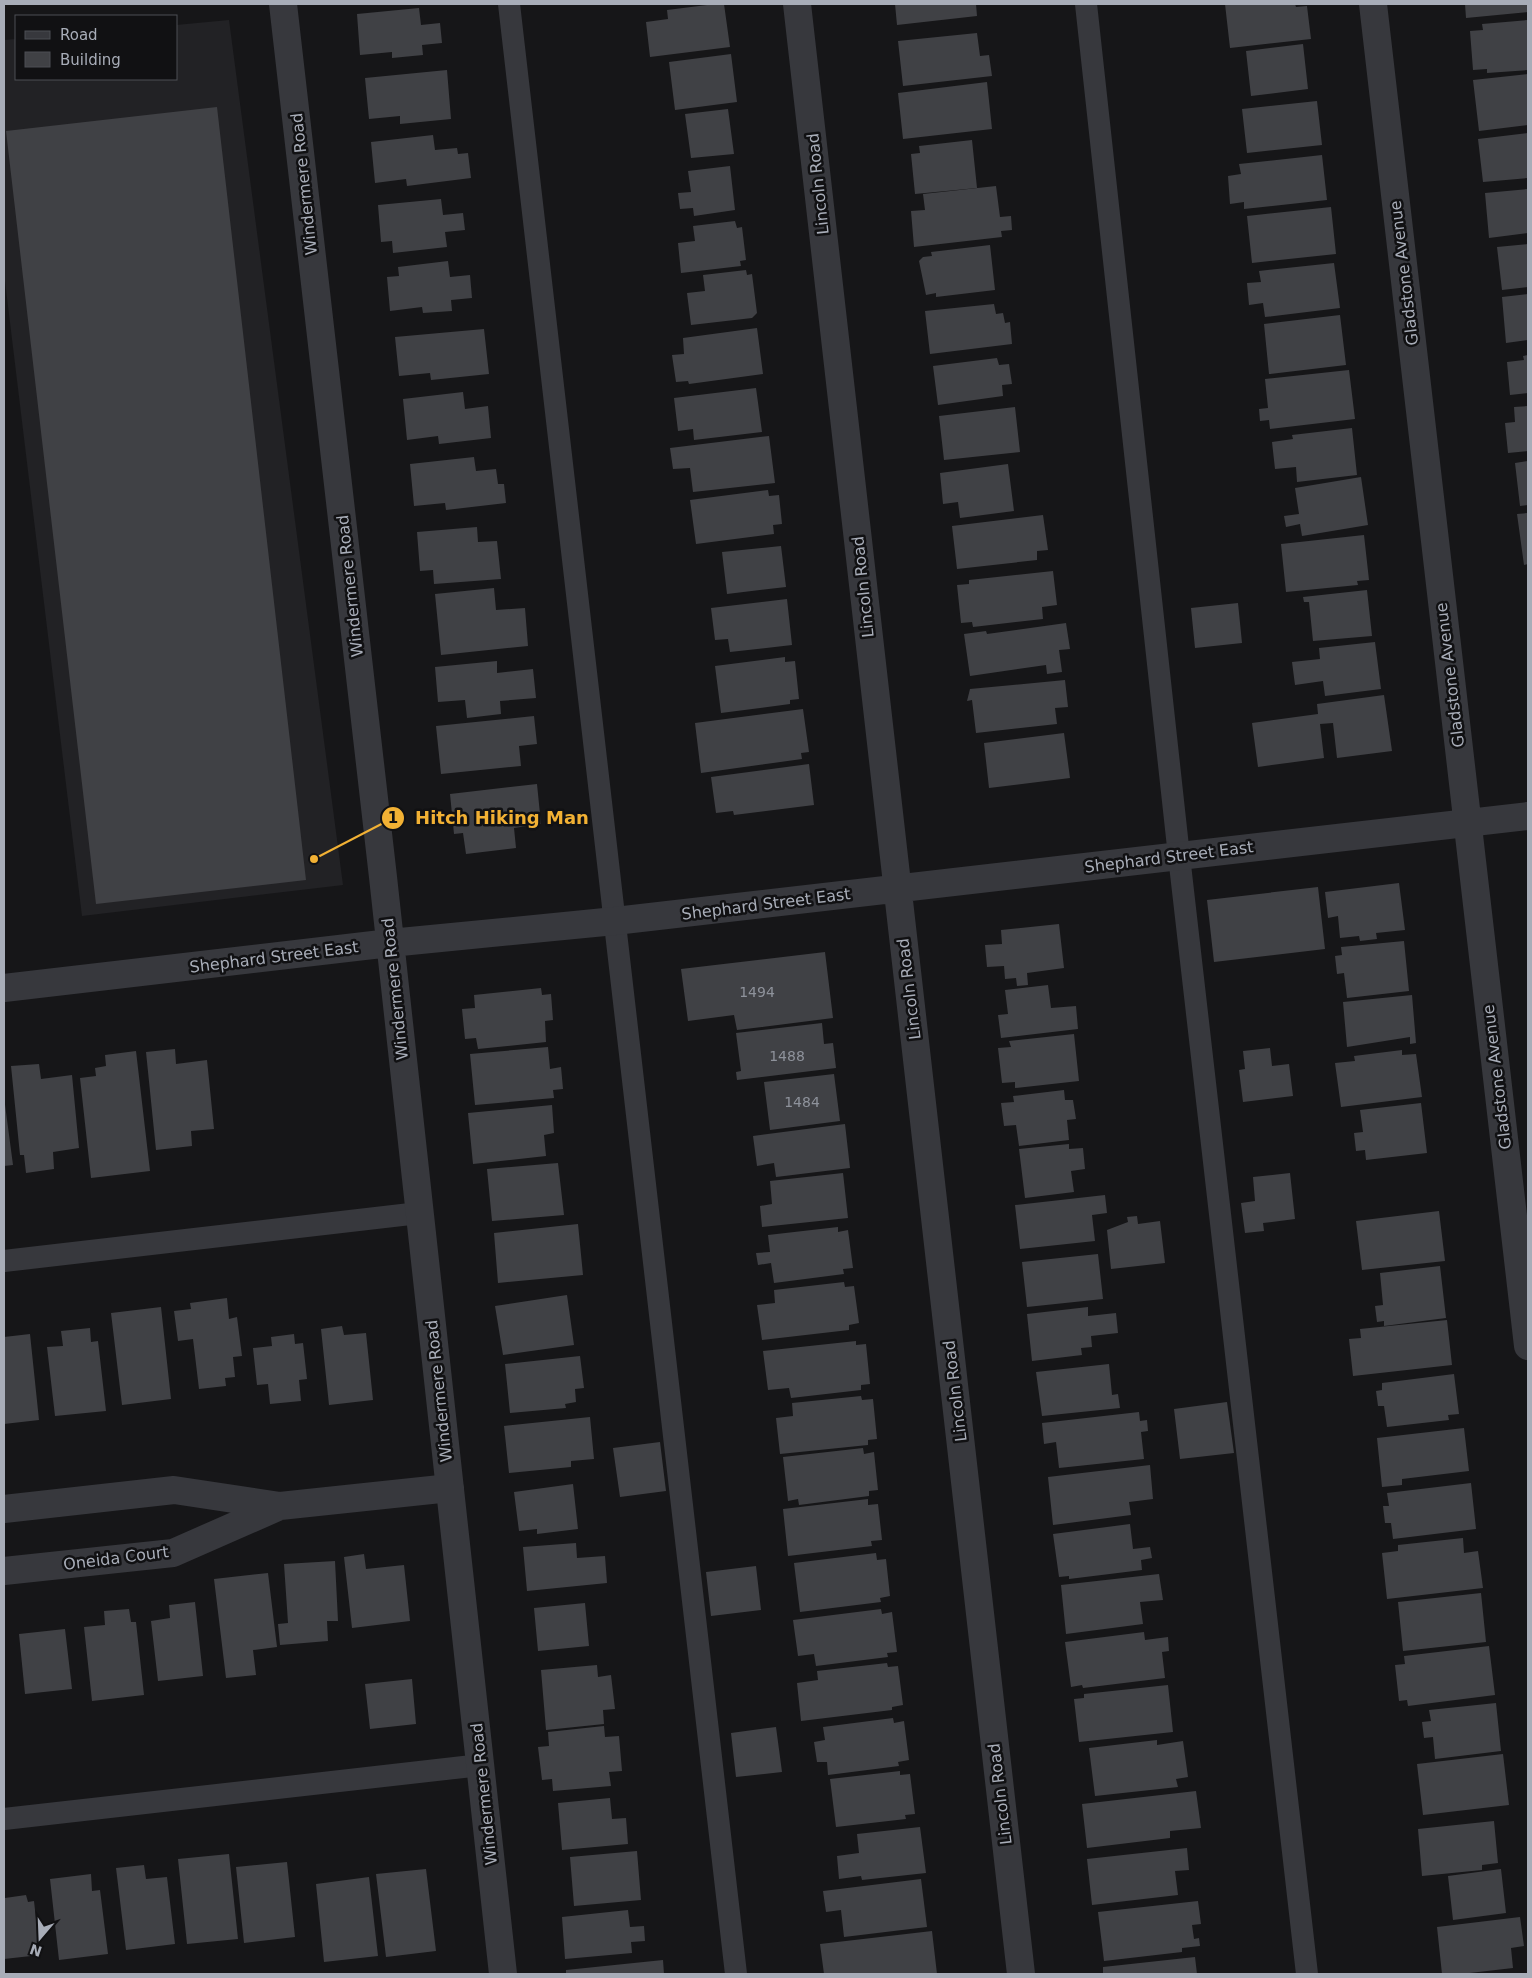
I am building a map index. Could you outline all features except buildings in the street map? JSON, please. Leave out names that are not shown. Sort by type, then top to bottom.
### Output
[{"type":"street","name":"Windermere Road","points":[[283,4],[390,943],[503,1974]]},
{"type":"street","name":"Lincoln Road","points":[[797,4],[1021,1974]]},
{"type":"street","name":"Gladstone Avenue","points":[[1373,4],[1528,1346]]},
{"type":"street","name":"Shephard Street East","points":[[4,988],[390,943],[615,921],[1528,816]]},
{"type":"street","name":"Oneida Court","points":[[4,1509],[174,1490],[280,1506],[450,1488]]},
{"type":"street","name":"Oneida Court","points":[[4,1571],[173,1553],[280,1506]]},
{"type":"lane","points":[[509,4],[736,1974]]},
{"type":"lane","points":[[1086,4],[1179,856],[1307,1974]]},
{"type":"lane","points":[[4,1261],[419,1213]]},
{"type":"lane","points":[[4,1819],[481,1765]]},
{"type":"shaded area","points":[[229,20],[343,885],[82,916],[4,273],[4,40],[15,39],[15,80],[178,80],[178,25]]},
{"type":"place","name":"Hitch Hiking Man","points":[[314,859]]}]
